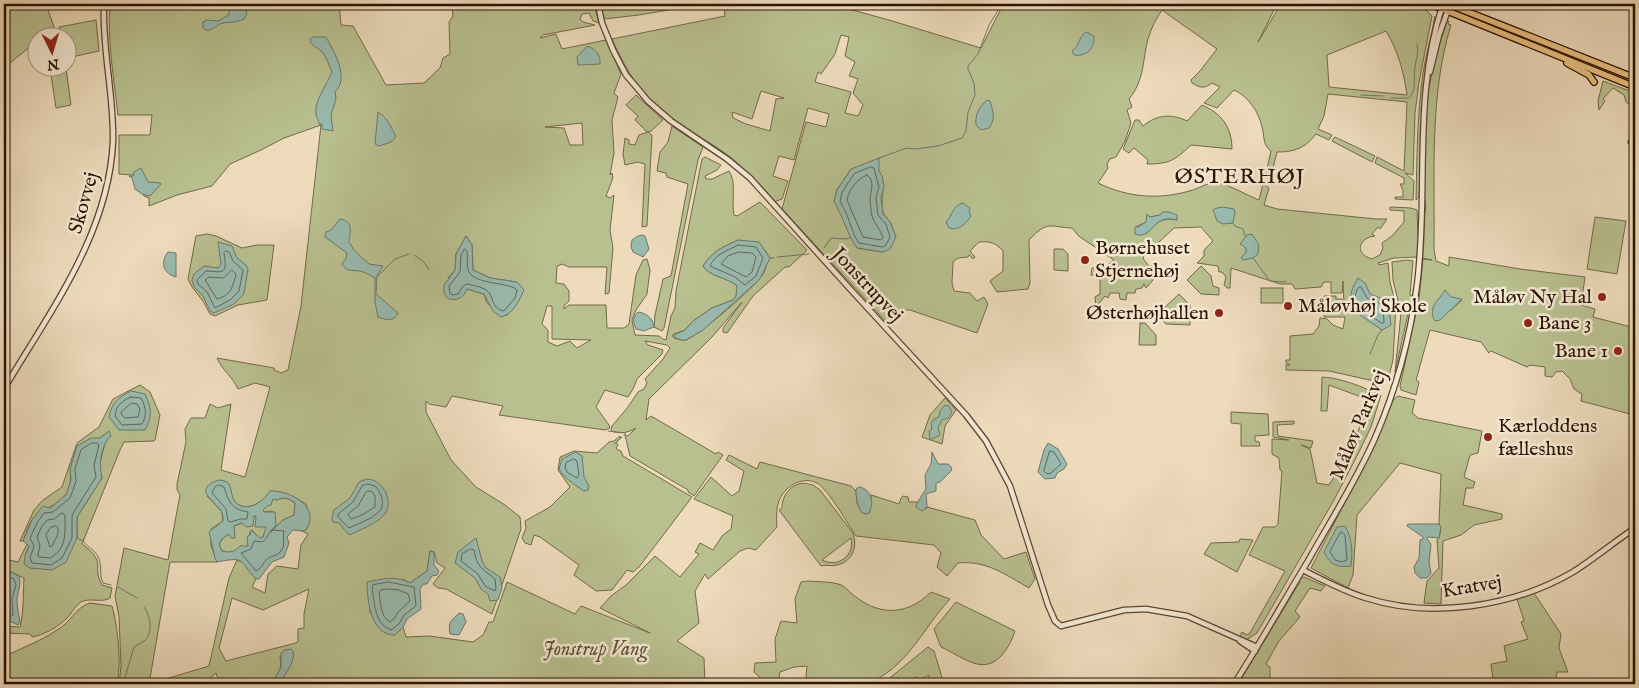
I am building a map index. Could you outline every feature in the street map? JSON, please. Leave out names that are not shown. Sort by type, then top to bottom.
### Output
[{"type":"main road","points":[[1430,4],[1444,8],[1635,87]]},
{"type":"main road","points":[[1449,4],[1635,79]]},
{"type":"main road","points":[[1553,54],[1589,75],[1594,82]]},
{"type":"main road","points":[[1597,72],[1602,69],[1620,75],[1626,74]]},
{"type":"main road","points":[[1608,77],[1616,77],[1630,82],[1635,79]]},
{"type":"street","name":"Skovvej","points":[[4,389],[86,248],[98,219],[106,191],[113,137],[104,44],[104,4]]},
{"type":"street","name":"Jonstrupvej","points":[[598,4],[602,23],[626,75],[652,105],[750,178],[966,414],[986,440],[1010,486],[1046,600],[1055,621],[1061,626],[1124,610],[1146,609],[1187,616],[1256,649]]},
{"type":"street","name":"Måløv Parkvej","points":[[1234,684],[1303,570],[1362,464],[1385,413],[1408,338],[1415,300],[1420,254],[1422,143],[1430,50],[1444,8],[1449,4]]},
{"type":"street","points":[[1631,142],[1635,146]]},
{"type":"street","name":"Kratvej","points":[[1303,570],[1340,588],[1378,602],[1425,608],[1473,606],[1514,596],[1556,581],[1574,571],[1635,528]]},
{"type":"green space","points":[[4,4],[46,4],[54,27],[28,28],[28,48],[4,68]]},
{"type":"green space","name":"Jonstrup Vang","points":[[110,4],[339,4],[341,25],[353,26],[386,85],[424,83],[440,68],[443,58],[450,54],[449,22],[453,16],[452,4],[594,4],[599,23],[593,21],[589,13],[582,14],[580,19],[583,22],[595,25],[543,35],[540,38],[556,34],[562,49],[606,40],[621,74],[614,93],[618,97],[612,120],[614,153],[610,175],[612,173],[613,178],[606,196],[610,198],[614,195],[610,230],[613,248],[609,293],[605,294],[607,267],[569,267],[562,264],[557,266],[556,283],[564,284],[569,291],[569,301],[564,306],[564,309],[569,305],[606,305],[607,328],[624,328],[629,324],[636,275],[643,260],[647,259],[650,270],[647,294],[636,310],[632,320],[635,335],[659,336],[666,340],[671,316],[675,308],[676,291],[702,159],[705,157],[721,165],[717,170],[705,176],[706,179],[712,179],[729,171],[733,181],[734,215],[737,216],[760,202],[807,250],[753,296],[727,333],[723,332],[723,328],[742,302],[712,337],[649,399],[646,420],[651,416],[716,454],[718,452],[723,455],[694,496],[688,490],[630,456],[625,435],[628,436],[636,428],[624,432],[611,431],[612,426],[638,392],[644,389],[647,383],[645,379],[670,348],[667,345],[645,341],[648,345],[663,350],[662,354],[637,379],[628,397],[605,390],[596,407],[609,425],[610,428],[605,430],[499,415],[503,406],[452,396],[446,407],[429,404],[426,401],[426,412],[451,460],[476,487],[520,517],[521,529],[492,614],[433,584],[445,568],[437,563],[434,552],[430,551],[427,571],[410,583],[403,579],[370,604],[370,613],[395,635],[403,627],[406,637],[429,636],[473,642],[483,635],[489,622],[493,622],[507,582],[575,614],[581,606],[650,633],[600,608],[655,556],[680,577],[699,554],[695,552],[700,543],[713,550],[722,536],[731,529],[733,516],[694,499],[711,477],[732,496],[739,491],[744,471],[726,460],[729,455],[757,469],[760,462],[851,486],[856,491],[857,503],[864,514],[870,512],[871,495],[899,504],[903,496],[908,497],[909,502],[919,502],[926,509],[927,507],[975,520],[981,535],[1004,559],[1026,552],[1035,579],[1029,588],[987,566],[968,563],[958,563],[947,576],[937,567],[941,553],[934,545],[856,536],[827,492],[813,481],[802,481],[788,488],[781,496],[778,506],[777,527],[756,550],[748,548],[740,551],[708,579],[705,574],[695,591],[699,623],[677,641],[704,658],[705,684],[281,684],[293,656],[293,651],[285,650],[280,657],[281,667],[272,684],[220,684],[216,673],[204,684],[149,684],[119,684],[121,666],[119,616],[115,596],[124,548],[168,560],[180,495],[177,490],[177,484],[186,442],[185,429],[191,418],[205,418],[210,404],[218,408],[231,404],[221,470],[245,477],[270,387],[255,383],[238,389],[217,358],[274,368],[274,370],[281,373],[288,370],[301,306],[321,125],[284,138],[230,164],[212,186],[177,195],[149,206],[149,198],[144,196],[132,175],[119,174],[119,135],[150,135],[152,115],[118,115],[111,59]],"holes":[[[582,123],[583,145],[570,145],[564,128],[545,127]],[[466,236],[472,245],[473,270],[490,278],[516,282],[519,300],[506,316],[487,303],[484,294],[467,289],[448,278],[455,270],[456,254]],[[738,240],[766,251],[767,263],[763,274],[739,299],[704,329],[686,340],[674,338],[674,334],[685,330],[693,321],[712,308],[733,300],[736,296],[738,286],[714,275],[703,266],[714,253]],[[547,306],[552,306],[552,339],[591,340],[577,348],[570,341],[557,346],[548,342],[548,330],[542,324]],[[229,484],[233,499],[241,506],[255,505],[270,492],[280,492],[306,504],[309,524],[305,531],[300,530],[308,534],[301,545],[298,569],[277,566],[268,574],[265,593],[252,587],[256,579],[246,564],[237,560],[229,578],[209,666],[149,684],[170,562],[217,562],[211,545],[211,529],[223,521],[222,512],[207,496]],[[309,589],[304,614],[304,628],[298,629],[298,641],[226,661],[219,648],[232,598],[263,610]]]},
{"type":"green space","points":[[601,4],[704,4],[604,19]]},
{"type":"green space","points":[[724,4],[839,4],[838,6],[981,48],[1003,5],[997,4],[1277,4],[1258,42],[1281,4],[1415,4],[1426,10],[1432,16],[1415,113],[1413,175],[1405,173],[1414,181],[1413,200],[1395,199],[1395,197],[1403,197],[1403,190],[1400,184],[1404,184],[1404,178],[1375,163],[1377,157],[1404,171],[1407,102],[1328,94],[1324,116],[1318,129],[1332,135],[1329,140],[1316,134],[1308,143],[1299,148],[1277,152],[1270,180],[1265,177],[1271,151],[1265,143],[1261,121],[1256,110],[1244,96],[1234,90],[1217,108],[1204,103],[1220,87],[1212,83],[1202,87],[1197,86],[1191,80],[1217,49],[1162,10],[1148,39],[1138,84],[1129,99],[1132,107],[1127,110],[1131,123],[1125,141],[1116,157],[1110,159],[1107,164],[1108,168],[1098,183],[1121,192],[1157,196],[1181,193],[1209,184],[1219,183],[1259,200],[1263,184],[1269,188],[1264,205],[1277,209],[1387,219],[1380,229],[1378,227],[1372,234],[1375,236],[1369,237],[1360,246],[1362,254],[1372,259],[1380,255],[1383,248],[1382,243],[1392,236],[1404,222],[1404,211],[1390,210],[1390,207],[1417,210],[1417,257],[1394,258],[1378,263],[1379,265],[1388,263],[1390,282],[1396,305],[1393,360],[1388,380],[1374,381],[1329,371],[1286,370],[1286,365],[1290,365],[1286,363],[1286,360],[1290,360],[1290,336],[1313,334],[1319,326],[1320,318],[1327,319],[1333,325],[1343,329],[1345,317],[1324,317],[1324,296],[1336,296],[1336,299],[1342,299],[1342,305],[1344,305],[1343,281],[1342,293],[1331,293],[1331,282],[1324,282],[1321,287],[1295,289],[1292,284],[1280,284],[1231,268],[1230,288],[1227,288],[1224,285],[1226,277],[1222,272],[1219,272],[1218,266],[1197,263],[1204,256],[1204,250],[1213,241],[1201,227],[1174,228],[1143,257],[1149,266],[1155,266],[1151,270],[1154,274],[1153,280],[1146,288],[1144,284],[1142,288],[1136,289],[1135,293],[1127,293],[1126,300],[1120,299],[1119,293],[1110,293],[1108,298],[1105,296],[1096,307],[1095,297],[1100,294],[1100,276],[1091,275],[1092,268],[1105,267],[1114,260],[1080,237],[1072,228],[1045,227],[1029,240],[1030,283],[1028,289],[997,292],[990,281],[1003,271],[1003,251],[992,243],[979,242],[970,251],[975,257],[973,259],[969,255],[968,257],[958,258],[953,262],[952,283],[954,291],[970,293],[977,301],[984,297],[988,304],[977,333],[910,310],[906,310],[889,325],[782,209],[806,122],[826,127],[829,114],[808,108],[794,160],[779,156],[773,176],[788,181],[782,199],[774,202],[734,160],[712,144],[673,121],[653,105],[630,74],[612,39],[725,16]],"holes":[[[1386,31],[1400,62],[1407,95],[1329,87],[1327,55]],[[841,35],[849,37],[845,56],[855,62],[849,76],[858,79],[853,93],[863,105],[858,116],[845,113],[851,92],[815,82],[818,72],[821,74],[835,54]],[[761,91],[784,98],[776,99],[770,131],[733,118],[732,112],[752,119]],[[851,169],[879,171],[883,181],[883,212],[891,224],[896,237],[883,252],[857,248],[845,214],[834,201],[837,190]],[[1163,212],[1177,220],[1163,220],[1146,234],[1136,227],[1146,222],[1150,217],[1160,215]],[[1365,283],[1382,330],[1353,308]]]},
{"type":"green space","points":[[1435,16],[1423,101],[1419,197],[1416,200],[1421,89]]},
{"type":"green space","points":[[96,20],[99,51],[78,56],[78,28],[59,27]]},
{"type":"green space","points":[[1447,21],[1449,21],[1448,24],[1451,25],[1444,52],[1436,108],[1434,249],[1436,261],[1449,266],[1449,257],[1520,269],[1585,277],[1581,305],[1595,309],[1593,317],[1635,328],[1635,410],[1630,414],[1581,401],[1582,394],[1574,389],[1570,379],[1562,371],[1556,372],[1552,377],[1545,376],[1545,367],[1530,365],[1527,367],[1491,351],[1489,353],[1481,342],[1430,330],[1416,380],[1419,382],[1416,395],[1401,390],[1400,386],[1419,299],[1423,259],[1432,260],[1422,258],[1423,224],[1426,206],[1424,197],[1425,116],[1435,58]],"holes":[[[1442,295],[1462,300],[1450,311],[1433,308]]]},
{"type":"green space","points":[[52,78],[67,78],[71,105],[56,108]]},
{"type":"green space","points":[[1603,81],[1635,93],[1633,104],[1631,106],[1626,102],[1624,95],[1613,88],[1603,99],[1605,101],[1599,110],[1598,101]]},
{"type":"green space","points":[[636,95],[663,120],[650,132],[646,131],[635,120],[638,116],[626,105]]},
{"type":"green space","points":[[1202,105],[1215,112],[1224,122],[1230,134],[1232,149],[1191,145],[1172,160],[1147,164],[1148,160],[1134,148],[1129,153],[1123,149],[1135,120],[1139,120],[1143,126],[1153,119],[1164,116],[1181,118],[1187,121]]},
{"type":"green space","points":[[672,126],[703,147],[698,160],[662,331],[654,327],[655,315],[663,279],[671,276],[688,184],[667,177],[666,173],[657,171],[660,152],[668,142]]},
{"type":"green space","points":[[648,132],[652,135],[647,226],[642,227],[645,164],[638,162],[625,165],[623,154],[625,138],[629,140],[629,144],[635,145],[639,135]]},
{"type":"green space","points":[[1335,137],[1375,156],[1372,162],[1332,141]]},
{"type":"green space","points":[[1595,217],[1626,221],[1617,274],[1587,269]]},
{"type":"green space","points":[[207,234],[242,248],[257,245],[274,245],[267,300],[238,305],[215,316],[210,314],[188,279],[196,236]]},
{"type":"green space","points":[[1054,249],[1063,249],[1068,254],[1068,271],[1054,270]]},
{"type":"green space","points":[[1413,261],[1410,295],[1412,296],[1395,372],[1401,313],[1393,280],[1392,262]]},
{"type":"green space","points":[[1201,266],[1211,276],[1213,286],[1219,288],[1219,295],[1201,294],[1187,280]]},
{"type":"green space","points":[[1261,288],[1283,288],[1283,303],[1261,303]]},
{"type":"green space","points":[[1179,294],[1190,305],[1190,325],[1166,324],[1160,318],[1161,311]]},
{"type":"green space","points":[[1140,323],[1145,323],[1156,335],[1156,345],[1139,345]]},
{"type":"green space","points":[[1322,377],[1344,381],[1381,395],[1371,427],[1334,500],[1257,633],[1246,640],[1240,636],[1242,632],[1247,635],[1250,633],[1285,571],[1249,555],[1263,527],[1275,527],[1278,524],[1282,471],[1280,470],[1279,458],[1272,454],[1272,439],[1289,440],[1273,437],[1273,422],[1294,421],[1294,424],[1277,425],[1278,436],[1313,441],[1311,448],[1301,445],[1310,449],[1317,483],[1329,485],[1342,465],[1372,401],[1329,385],[1327,411],[1321,411]]},
{"type":"green space","points":[[140,385],[150,392],[160,415],[155,440],[124,442],[82,544],[90,550],[97,560],[99,578],[102,585],[112,588],[110,598],[83,601],[78,604],[69,616],[51,630],[32,637],[30,634],[4,633],[4,626],[20,627],[23,609],[24,578],[4,569],[4,559],[18,562],[27,544],[29,546],[25,556],[77,539],[77,517],[102,478],[99,466],[108,432],[70,469],[69,489],[65,495],[33,519],[28,526],[23,541],[20,541],[34,510],[43,500],[62,487],[77,443],[99,427],[113,399]]},
{"type":"green space","points":[[1398,396],[1415,400],[1412,413],[1418,418],[1482,431],[1478,453],[1470,455],[1464,477],[1475,482],[1473,488],[1466,488],[1463,505],[1502,514],[1502,519],[1474,525],[1461,535],[1443,541],[1441,604],[1424,603],[1427,581],[1439,568],[1437,540],[1440,532],[1441,474],[1400,463],[1357,515],[1353,575],[1348,588],[1311,568],[1372,450],[1393,400]]},
{"type":"green space","points":[[945,398],[956,410],[945,426],[942,444],[922,437],[930,415]]},
{"type":"green space","points":[[1231,412],[1268,414],[1269,435],[1255,436],[1255,441],[1259,442],[1260,446],[1241,446],[1241,424],[1231,423]]},
{"type":"green space","points":[[620,436],[621,438],[616,442],[618,445],[616,448],[621,451],[623,456],[692,497],[639,567],[633,572],[627,570],[612,590],[596,591],[574,575],[579,565],[540,537],[534,535],[531,545],[525,543],[522,538],[526,528],[525,521],[550,507],[570,487],[558,470],[560,457],[574,451],[597,453],[609,442],[614,441]]},
{"type":"green space","points":[[798,484],[813,485],[820,490],[853,533],[854,548],[847,561],[835,566],[821,566],[779,510],[782,508],[785,495]],"holes":[[[851,538],[852,544],[848,555],[844,559],[834,562],[822,560]]]},
{"type":"green space","points":[[283,498],[295,503],[294,515],[283,520],[269,533],[275,522],[272,511],[264,512],[263,510],[273,499]]},
{"type":"green space","points":[[253,516],[256,516],[257,526],[267,527],[263,537],[260,538],[252,530],[248,546],[231,552],[220,549],[219,544],[222,539],[234,529],[234,526],[252,520]]},
{"type":"green space","points":[[1240,539],[1253,540],[1237,572],[1204,554],[1211,543],[1239,542]]},
{"type":"green space","points":[[1304,577],[1325,586],[1321,591],[1310,588],[1295,611],[1300,617],[1279,641],[1266,664],[1270,667],[1270,684],[1238,684],[1300,582],[1299,579]]},
{"type":"green space","points":[[801,582],[841,585],[866,603],[885,610],[904,609],[914,605],[931,592],[950,599],[903,658],[892,669],[866,684],[809,684],[806,676],[807,666],[794,667],[780,672],[778,684],[767,684],[754,672],[755,663],[776,662],[775,639],[781,621],[797,623],[795,599]]},
{"type":"green space","points":[[1534,593],[1561,634],[1559,648],[1568,672],[1557,672],[1555,684],[1476,684],[1493,680],[1491,664],[1507,661],[1504,646],[1528,639],[1521,622],[1524,621],[1517,599]]},
{"type":"green space","points":[[956,602],[1015,631],[1010,643],[997,660],[984,665],[977,664],[941,647],[934,629]]},
{"type":"green space","points":[[90,603],[112,606],[116,623],[119,657],[116,684],[4,684],[4,657],[51,634],[62,627],[81,608]]},
{"type":"green space","points":[[928,647],[934,651],[944,684],[929,684],[929,675],[922,679],[915,677],[914,684],[886,681]]},
{"type":"water","points":[[229,4],[245,4],[247,14],[244,19],[223,23],[212,29],[205,30],[203,22],[207,20],[218,21],[229,15]]},
{"type":"water","points":[[1086,32],[1094,36],[1093,45],[1086,53],[1074,55],[1072,51]]},
{"type":"water","points":[[313,37],[326,37],[341,72],[341,80],[335,92],[336,99],[331,115],[333,131],[322,129],[322,124],[319,124],[316,114],[317,103],[332,72],[323,53],[312,44],[310,39]]},
{"type":"water","points":[[587,46],[597,53],[600,58],[600,64],[578,65],[577,57]]},
{"type":"water","points":[[987,100],[990,101],[993,118],[989,128],[981,130],[976,125],[976,117],[980,108]]},
{"type":"water","points":[[378,112],[387,120],[396,137],[391,142],[379,146],[375,144]]},
{"type":"water","points":[[879,158],[879,171],[884,187],[881,198],[883,214],[890,222],[896,237],[890,249],[883,252],[857,248],[834,201],[837,190],[851,169]]},
{"type":"water","points":[[141,168],[148,182],[161,184],[150,196],[142,194],[135,189],[132,178],[129,176],[133,176],[134,172]]},
{"type":"water","points":[[963,203],[970,208],[971,216],[967,222],[956,229],[949,228],[946,222],[955,208]]},
{"type":"water","points":[[1223,207],[1234,209],[1233,223],[1223,224],[1217,221],[1213,210]]},
{"type":"water","points":[[1163,212],[1177,215],[1177,220],[1162,220],[1143,235],[1135,234],[1135,227],[1146,222],[1147,214],[1150,217],[1160,215]]},
{"type":"water","points":[[340,219],[349,225],[349,242],[354,250],[369,264],[383,266],[377,276],[376,294],[398,313],[394,318],[378,317],[375,302],[375,278],[346,268],[342,264],[347,253],[325,237],[326,232],[331,230]]},
{"type":"water","points":[[1252,234],[1259,245],[1258,254],[1253,258],[1243,260],[1241,258],[1246,252],[1246,248],[1240,244],[1247,235]]},
{"type":"water","points":[[642,235],[645,236],[649,249],[643,257],[633,252],[631,247],[632,240]]},
{"type":"water","points":[[466,236],[472,245],[473,270],[490,278],[517,282],[524,290],[515,306],[509,313],[501,317],[493,311],[484,294],[467,289],[462,297],[454,300],[447,298],[444,293],[444,285],[455,270],[456,254]]},
{"type":"water","points":[[738,240],[759,242],[770,258],[760,279],[703,330],[686,340],[672,336],[685,330],[693,321],[712,308],[733,300],[736,296],[737,286],[706,270],[703,266],[718,250]]},
{"type":"water","points":[[218,242],[232,246],[237,258],[248,269],[244,294],[234,304],[214,313],[210,311],[203,296],[194,287],[192,280],[194,274],[204,266],[218,268],[221,264]]},
{"type":"water","points":[[168,252],[176,253],[176,277],[168,273],[164,267],[164,260]]},
{"type":"water","points":[[1358,278],[1365,283],[1370,294],[1388,301],[1391,325],[1382,330],[1355,309],[1351,303],[1351,297]]},
{"type":"water","points":[[1445,290],[1451,297],[1462,299],[1440,320],[1435,321],[1432,312],[1433,308]]},
{"type":"water","points":[[638,312],[649,316],[654,327],[644,331],[636,329],[634,320]]},
{"type":"water","points":[[131,391],[145,394],[149,403],[150,416],[145,430],[119,430],[109,417],[116,401]]},
{"type":"water","points":[[945,405],[949,406],[952,412],[948,418],[942,420],[938,428],[940,435],[930,439],[931,423],[939,417],[940,411]]},
{"type":"water","points":[[109,431],[111,436],[107,440],[101,456],[102,478],[77,517],[77,538],[66,562],[52,570],[30,568],[24,564],[29,546],[23,541],[32,520],[43,506],[50,508],[66,495],[71,480],[70,469],[77,446],[91,438],[100,438]]},
{"type":"water","points":[[1048,443],[1058,449],[1067,464],[1064,469],[1057,473],[1055,478],[1045,479],[1038,472]]},
{"type":"water","points":[[576,452],[582,456],[584,477],[589,486],[588,490],[584,491],[573,484],[559,469],[562,459]]},
{"type":"water","points":[[932,452],[938,464],[948,464],[952,468],[940,482],[936,483],[936,491],[926,494],[927,507],[922,511],[916,505],[926,489],[925,475],[931,464]]},
{"type":"water","points":[[367,479],[379,483],[383,488],[388,499],[387,510],[377,521],[349,535],[339,523],[333,522],[334,510],[350,498],[359,482]]},
{"type":"water","points":[[218,480],[228,483],[234,501],[241,506],[246,507],[260,502],[270,491],[278,491],[295,497],[307,508],[310,515],[305,531],[293,530],[287,537],[289,543],[284,557],[272,562],[259,579],[256,579],[244,564],[238,560],[217,562],[209,532],[223,521],[223,517],[220,509],[206,492],[206,488]],"holes":[[[283,498],[295,503],[294,515],[283,520],[270,533],[276,525],[275,512],[264,512],[263,510],[271,505],[273,499]],[[254,516],[256,516],[255,527],[266,527],[263,537],[260,538],[251,530],[250,535],[247,537],[248,546],[240,546],[232,552],[222,551],[219,544],[222,539],[229,534],[231,538],[235,538],[234,526],[241,523],[247,527],[253,526]]]},
{"type":"water","points":[[859,487],[867,491],[871,497],[872,502],[868,514],[862,513],[858,504],[856,489]]},
{"type":"water","points":[[1408,524],[1439,524],[1441,527],[1439,538],[1428,537],[1427,539],[1431,544],[1429,562],[1431,573],[1427,578],[1420,578],[1415,573],[1414,567],[1419,558],[1420,540],[1423,537],[1407,526]]},
{"type":"water","points":[[1345,526],[1351,540],[1351,566],[1335,565],[1324,552],[1337,527]]},
{"type":"water","points":[[476,538],[482,561],[486,568],[500,577],[502,588],[498,600],[490,601],[488,594],[481,589],[475,578],[455,563],[458,552]]},
{"type":"water","points":[[430,551],[434,552],[434,565],[439,571],[437,575],[432,576],[427,584],[423,584],[420,589],[421,609],[407,619],[403,627],[395,635],[387,634],[380,630],[372,616],[367,582],[394,578],[410,583],[427,571]]},
{"type":"water","points":[[4,569],[19,576],[20,583],[17,601],[20,622],[18,625],[5,619],[4,621]]},
{"type":"water","points":[[459,613],[463,614],[466,622],[459,635],[450,634],[449,626]]},
{"type":"water","points":[[291,649],[293,651],[293,660],[281,684],[272,684],[281,667],[281,653]]},
{"type":"waterway","points":[[879,158],[907,148],[915,149],[938,146],[962,138],[966,131],[968,112],[975,95],[974,83],[968,66],[978,54],[989,25],[1002,4]]},
{"type":"waterway","points":[[1391,98],[1409,98],[1411,95],[1414,88],[1414,71],[1418,53],[1417,44]]},
{"type":"waterway","points":[[1361,95],[1383,96]]},
{"type":"waterway","points":[[1233,223],[1235,226],[1243,229],[1245,236]]},
{"type":"waterway","points":[[824,248],[831,238],[850,238]]},
{"type":"waterway","points":[[377,277],[395,259],[409,254]]},
{"type":"waterway","points":[[777,257],[809,254]]},
{"type":"waterway","points":[[414,255],[424,262],[429,270]]},
{"type":"waterway","points":[[1253,258],[1270,281],[1286,282]]},
{"type":"waterway","points":[[1370,354],[1382,330]]},
{"type":"waterway","points":[[608,431],[626,433],[624,435]]},
{"type":"waterway","points":[[614,444],[622,437]]},
{"type":"waterway","points":[[77,538],[96,553],[100,562],[103,583],[111,585]]},
{"type":"waterway","points":[[118,587],[137,598]]},
{"type":"waterway","points":[[123,684],[134,647],[144,641],[149,633],[149,619],[144,607]]},
{"type":"place","name":"Børnehuset Stjernehøj","points":[[1085,260]]},
{"type":"place","name":"Måløv Ny Hal","points":[[1602,297]]},
{"type":"place","name":"Måløvhøj Skole","points":[[1288,306]]},
{"type":"place","name":"Østerhøjhallen","points":[[1219,313]]},
{"type":"place","name":"Bane 3","points":[[1528,323]]},
{"type":"place","name":"Bane 1","points":[[1618,351]]},
{"type":"place","name":"Kærloddens fælleshus","points":[[1488,437]]},
{"type":"district","name":"ØSTERHØJ","points":[[1240,177]]}]
